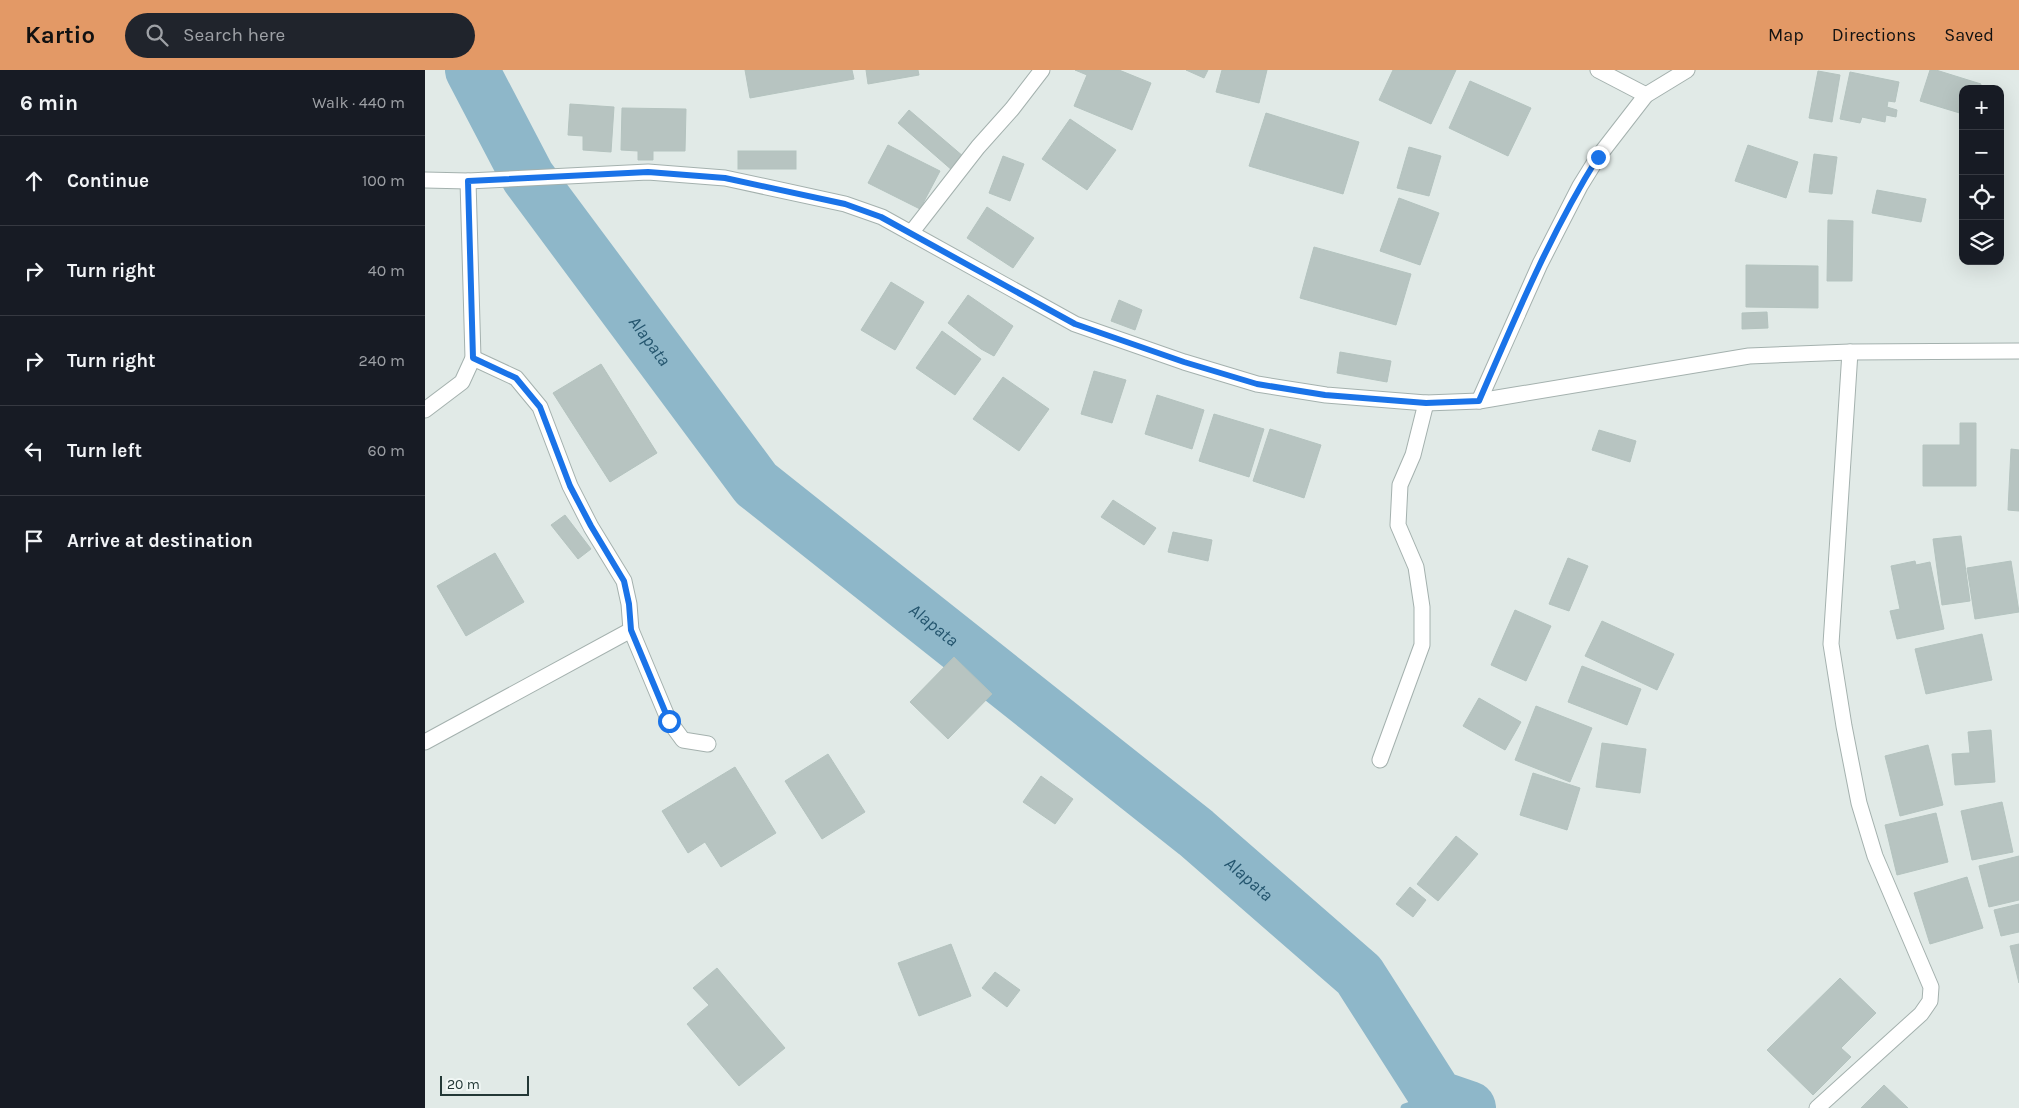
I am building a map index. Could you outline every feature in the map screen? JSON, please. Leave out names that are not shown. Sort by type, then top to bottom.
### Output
[{"type":"street","points":[[911,233],[978,147],[1012,109],[1042,70]]},
{"type":"street","points":[[1598,70],[1646,95]]},
{"type":"street","points":[[1479,401],[1540,264],[1580,186],[1598,157],[1646,95],[1687,70]]},
{"type":"street","points":[[425,180],[468,181],[648,172],[725,178],[845,204],[881,217],[1075,324],[1184,362],[1257,384],[1325,395],[1426,403],[1479,401],[1749,356],[1850,352],[2019,351]]},
{"type":"street","points":[[425,410],[462,382],[473,358],[468,181]]},
{"type":"street","points":[[1817,1108],[1921,1014],[1931,1001],[1931,987],[1875,856],[1859,803],[1831,644],[1850,352]]},
{"type":"street","points":[[473,358],[516,378],[540,407],[570,486],[591,526],[624,581],[629,604],[631,630],[669,721],[683,740],[708,744]]},
{"type":"street","points":[[1380,760],[1422,645],[1422,607],[1415,567],[1398,525],[1400,484],[1413,455],[1426,403]]},
{"type":"street","points":[[425,742],[631,630]]},
{"type":"building","points":[[745,70],[852,70],[854,79],[750,98]]},
{"type":"building","points":[[866,70],[918,70],[919,75],[868,84]]},
{"type":"building","points":[[1075,70],[1119,70],[1151,83],[1132,130],[1074,106],[1087,75]]},
{"type":"building","points":[[1186,70],[1208,70],[1204,78]]},
{"type":"building","points":[[1222,70],[1267,70],[1259,103],[1216,92]]},
{"type":"building","points":[[1393,70],[1456,70],[1431,124],[1379,100]]},
{"type":"building","points":[[1930,70],[1936,70],[1981,84],[1959,85],[1959,113],[1920,101]]},
{"type":"building","points":[[1818,71],[1840,75],[1832,122],[1809,118]]},
{"type":"building","points":[[1850,72],[1899,82],[1895,102],[1888,101],[1887,107],[1897,110],[1896,117],[1886,115],[1885,122],[1862,117],[1860,123],[1840,119]]},
{"type":"building","points":[[1470,81],[1531,108],[1508,156],[1449,128]]},
{"type":"building","points":[[570,104],[614,107],[611,152],[583,150],[583,136],[568,135]]},
{"type":"building","points":[[622,108],[686,109],[685,151],[653,151],[653,160],[638,160],[638,151],[621,150]]},
{"type":"building","points":[[909,110],[964,157],[953,171],[898,123]]},
{"type":"building","points":[[1266,113],[1359,142],[1343,194],[1249,166]]},
{"type":"building","points":[[1070,119],[1116,150],[1087,190],[1042,159]]},
{"type":"building","points":[[888,145],[940,171],[920,209],[868,183]]},
{"type":"building","points":[[1748,145],[1798,162],[1786,198],[1735,181]]},
{"type":"building","points":[[1409,147],[1441,156],[1429,196],[1397,188]]},
{"type":"building","points":[[738,151],[796,151],[796,169],[738,169]]},
{"type":"building","points":[[1814,154],[1837,157],[1832,194],[1809,192]]},
{"type":"building","points":[[1003,156],[1024,164],[1010,201],[989,193]]},
{"type":"building","points":[[1877,190],[1926,199],[1921,222],[1872,213]]},
{"type":"building","points":[[1399,198],[1439,213],[1420,265],[1380,251]]},
{"type":"building","points":[[987,207],[1034,238],[1013,268],[967,238]]},
{"type":"building","points":[[1828,220],[1853,221],[1852,281],[1827,281]]},
{"type":"building","points":[[1314,247],[1411,274],[1396,325],[1300,298]]},
{"type":"building","points":[[1746,265],[1818,266],[1818,308],[1746,307]]},
{"type":"building","points":[[891,282],[924,302],[895,350],[861,330]]},
{"type":"building","points":[[968,295],[1013,326],[994,356],[981,349],[948,323]]},
{"type":"building","points":[[1119,300],[1142,310],[1135,330],[1111,321]]},
{"type":"building","points":[[1767,312],[1768,328],[1742,329],[1742,313]]},
{"type":"building","points":[[942,331],[981,359],[955,395],[916,368]]},
{"type":"building","points":[[1340,352],[1391,361],[1387,382],[1337,373]]},
{"type":"building","points":[[601,364],[657,453],[610,482],[553,393]]},
{"type":"building","points":[[1094,371],[1126,380],[1112,423],[1081,414]]},
{"type":"building","points":[[1003,377],[1049,409],[1019,451],[973,419]]},
{"type":"building","points":[[1157,395],[1204,410],[1192,449],[1145,434]]},
{"type":"building","points":[[1214,414],[1264,429],[1249,477],[1199,461]]},
{"type":"building","points":[[1960,423],[1976,423],[1976,486],[1923,486],[1923,445],[1960,445]]},
{"type":"building","points":[[1270,429],[1321,445],[1304,498],[1253,481]]},
{"type":"building","points":[[1599,430],[1636,441],[1630,462],[1592,450]]},
{"type":"building","points":[[2011,449],[2019,450],[2019,511],[2008,510]]},
{"type":"building","points":[[1113,500],[1156,528],[1144,545],[1101,517]]},
{"type":"building","points":[[565,515],[591,549],[578,559],[551,525]]},
{"type":"building","points":[[1173,532],[1212,540],[1208,561],[1168,552]]},
{"type":"building","points":[[1961,536],[1970,601],[1942,605],[1933,539]]},
{"type":"building","points":[[495,553],[524,602],[466,636],[437,586]]},
{"type":"building","points":[[1568,558],[1588,566],[1569,611],[1549,604]]},
{"type":"building","points":[[1915,561],[1916,565],[1930,562],[1944,629],[1897,639],[1890,611],[1900,609],[1891,566]]},
{"type":"building","points":[[2011,561],[2019,612],[1975,619],[1967,568]]},
{"type":"building","points":[[1515,610],[1551,626],[1526,681],[1491,665]]},
{"type":"building","points":[[1602,621],[1674,654],[1657,690],[1585,656]]},
{"type":"building","points":[[1982,634],[1992,680],[1926,694],[1915,649]]},
{"type":"building","points":[[954,657],[992,694],[948,739],[910,702]]},
{"type":"building","points":[[1582,666],[1641,689],[1627,725],[1568,702]]},
{"type":"building","points":[[1479,698],[1521,722],[1505,750],[1463,726]]},
{"type":"building","points":[[1536,706],[1592,728],[1570,782],[1515,760]]},
{"type":"building","points":[[1991,730],[1995,782],[1955,785],[1952,754],[1970,753],[1968,732]]},
{"type":"building","points":[[1602,743],[1646,749],[1640,793],[1596,787]]},
{"type":"building","points":[[1928,745],[1943,805],[1900,816],[1885,756]]},
{"type":"building","points":[[828,754],[865,812],[822,839],[785,781]]},
{"type":"building","points":[[735,767],[776,833],[721,867],[705,842],[688,853],[662,811]]},
{"type":"building","points":[[1533,773],[1580,788],[1567,830],[1520,815]]},
{"type":"building","points":[[1041,776],[1073,799],[1055,824],[1023,802]]},
{"type":"building","points":[[2002,802],[2013,852],[1972,860],[1961,811]]},
{"type":"building","points":[[1936,813],[1948,862],[1897,875],[1885,825]]},
{"type":"building","points":[[1456,836],[1478,854],[1438,901],[1417,884]]},
{"type":"building","points":[[2019,856],[2019,900],[1989,907],[1979,866]]},
{"type":"building","points":[[1967,877],[1983,928],[1930,944],[1914,893]]},
{"type":"building","points":[[1410,887],[1426,900],[1413,917],[1396,904]]},
{"type":"building","points":[[2019,904],[2019,932],[2001,936],[1994,910]]},
{"type":"building","points":[[951,944],[971,996],[919,1016],[898,963]]},
{"type":"building","points":[[2019,944],[2019,983],[2010,946]]},
{"type":"building","points":[[717,968],[785,1048],[739,1086],[687,1024],[709,1005],[693,988]]},
{"type":"building","points":[[995,972],[1020,990],[1007,1007],[982,988]]},
{"type":"building","points":[[1840,978],[1876,1013],[1841,1048],[1851,1057],[1813,1095],[1767,1050]]},
{"type":"building","points":[[1884,1085],[1908,1108],[1861,1108]]},
{"type":"waterway","name":"Alapata","points":[[472,70],[528,177],[756,484],[1196,833],[1359,975],[1437,1097],[1469,1108]]},
{"type":"waterway","points":[[1405,1108],[1437,1097]]},
{"type":"route","points":[[669,721],[631,630],[629,604],[624,581],[591,526],[570,486],[540,407],[516,378],[473,358],[468,181],[648,172],[725,178],[845,204],[881,217],[1075,324],[1184,362],[1257,384],[1325,395],[1426,403],[1479,401],[1540,264],[1580,186],[1598,157]]}]
